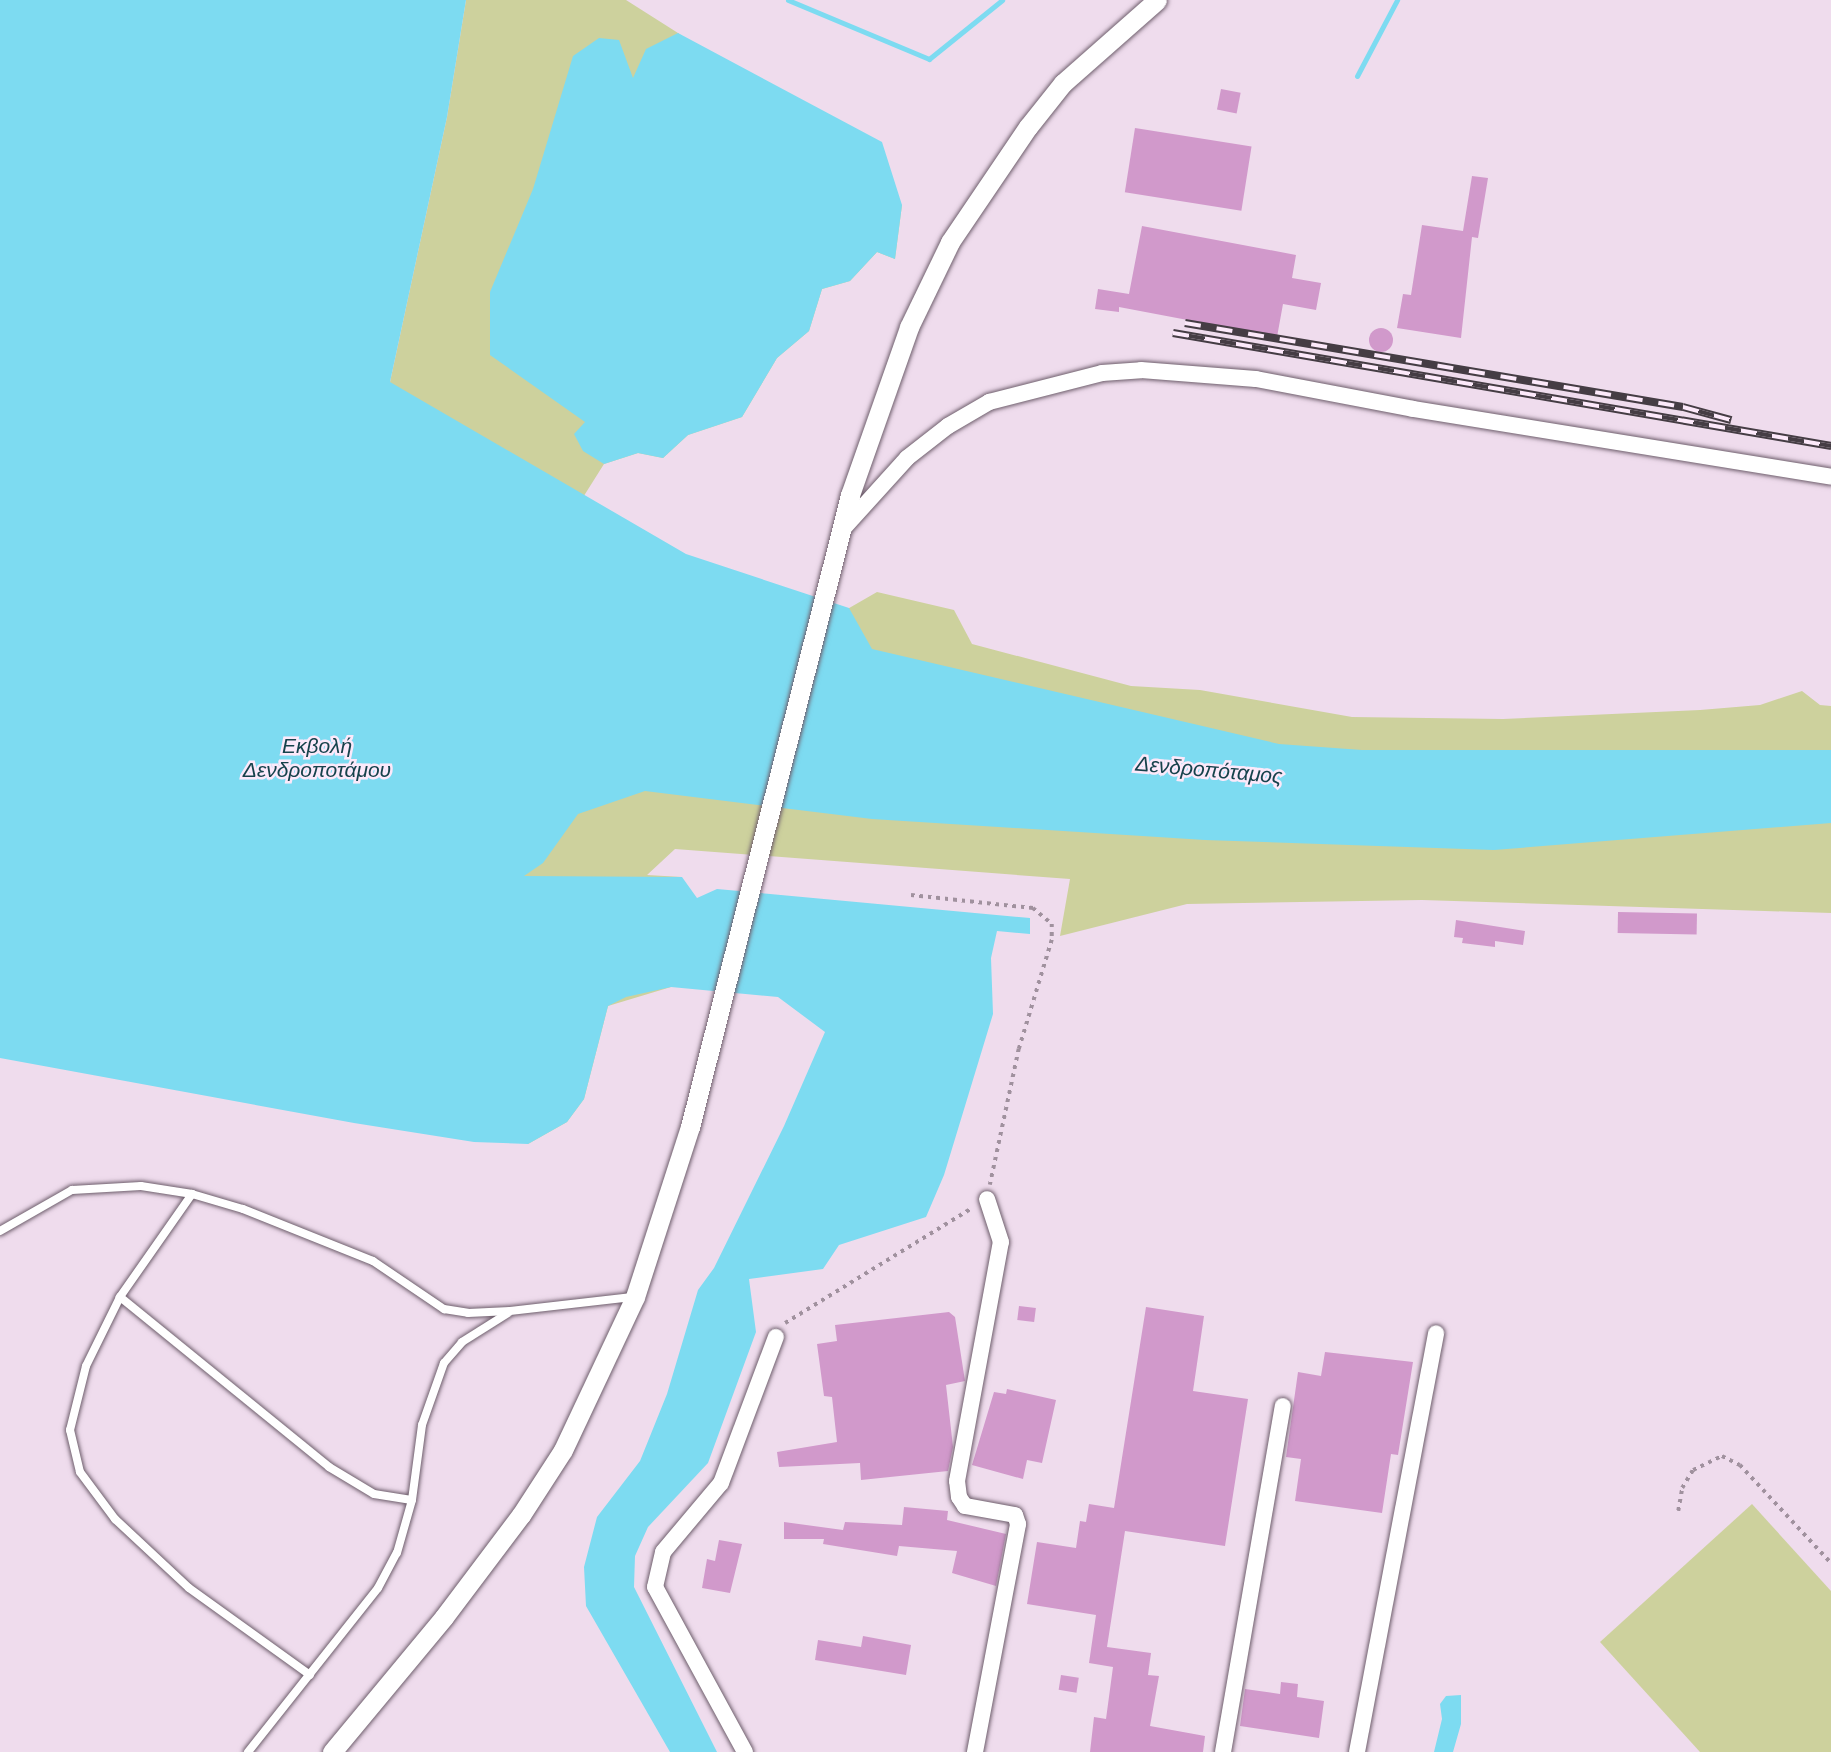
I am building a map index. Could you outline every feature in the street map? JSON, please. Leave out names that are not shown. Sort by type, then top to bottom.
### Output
[{"type":"street","points":[[332,1752],[444,1617],[522,1515],[563,1450],[635,1297],[676,1175],[841,530],[904,340],[950,242],[1063,83],[1157,0]]},
{"type":"street","points":[[841,530],[907,458],[948,426],[989,402],[1102,373],[1188,370],[1256,379],[1425,411],[1831,477]]},
{"type":"street","points":[[975,1752],[1018,1524],[1015,1515],[965,1506],[958,1497],[962,1453],[1001,1242],[987,1199]]},
{"type":"street","points":[[1357,1752],[1436,1333]]},
{"type":"street","points":[[745,1752],[655,1587],[663,1552],[722,1483],[776,1337]]},
{"type":"street","points":[[1223,1752],[1283,1406]]},
{"type":"lane","points":[[0,1231],[72,1190],[141,1186],[192,1194],[373,1261],[444,1309],[468,1314],[635,1297]]},
{"type":"lane","points":[[192,1194],[120,1297],[86,1366],[70,1430],[80,1472],[115,1519],[189,1588],[310,1675]]},
{"type":"lane","points":[[120,1297],[329,1467],[374,1494],[412,1500]]},
{"type":"lane","points":[[248,1752],[378,1588],[397,1553],[412,1500],[422,1425],[444,1363],[462,1342],[510,1311]]},
{"type":"path","points":[[776,1337],[794,1315],[987,1199],[1019,1049],[1052,940],[1052,923],[1033,908],[911,895]]},
{"type":"path","points":[[1678,1510],[1682,1488],[1693,1470],[1722,1456],[1740,1465],[1831,1563]]},
{"type":"green space","points":[[466,0],[626,0],[678,33],[902,205],[895,259],[877,252],[850,281],[822,289],[809,331],[777,358],[742,417],[688,435],[663,458],[638,453],[604,464],[575,510],[726,582],[844,611],[877,592],[954,610],[972,644],[1131,686],[1200,690],[1352,717],[1503,719],[1760,705],[1802,691],[1820,705],[1831,706],[1831,913],[1422,900],[1187,904],[1060,936],[1070,879],[675,849],[647,875],[682,877],[671,987],[608,1006],[584,1099],[567,1122],[528,1144],[390,382],[447,117]]},
{"type":"green space","points":[[1752,1504],[1831,1591],[1831,1752],[1700,1752],[1600,1642]]},
{"type":"water","points":[[0,0],[466,0],[447,117],[390,382],[686,554],[849,608],[872,649],[1279,744],[1362,750],[1831,750],[1831,823],[1494,850],[1205,840],[872,819],[645,791],[578,814],[543,863],[524,876],[682,877],[697,898],[717,889],[1030,918],[1030,934],[997,931],[991,958],[993,1014],[944,1175],[926,1217],[839,1245],[823,1269],[749,1279],[756,1332],[708,1463],[648,1527],[635,1556],[634,1587],[717,1752],[670,1752],[586,1606],[584,1567],[597,1517],[640,1461],[667,1394],[698,1290],[714,1268],[784,1126],[825,1032],[778,997],[671,987],[626,997],[608,1006],[584,1099],[567,1122],[528,1144],[474,1142],[354,1123],[0,1058]]},
{"type":"water","points":[[678,33],[882,142],[902,205],[895,259],[877,252],[850,281],[822,289],[809,331],[777,358],[742,417],[688,435],[663,458],[638,453],[604,464],[583,451],[574,434],[585,422],[490,355],[490,292],[533,189],[573,56],[599,38],[619,40],[633,78],[646,49]]},
{"type":"water","points":[[1461,1695],[1461,1724],[1453,1752],[1434,1752],[1442,1719],[1440,1704],[1446,1696]]},
{"type":"building","points":[[1221,89],[1241,93],[1237,113],[1217,110]]},
{"type":"building","points":[[1135,128],[1252,146],[1241,211],[1125,192]]},
{"type":"building","points":[[1472,176],[1488,178],[1478,238],[1472,237],[1461,338],[1397,328],[1403,294],[1411,295],[1422,225],[1463,231]]},
{"type":"building","points":[[1142,226],[1296,255],[1292,278],[1321,283],[1316,310],[1283,304],[1277,337],[1119,307],[1119,312],[1095,309],[1098,289],[1129,294]]},
{"type":"building","points":[[1381,328],[1392,335],[1393,340],[1386,351],[1381,352],[1370,345],[1369,340],[1376,329]]},
{"type":"building","points":[[1618,912],[1697,913],[1697,934],[1618,933]]},
{"type":"building","points":[[1456,920],[1525,931],[1523,945],[1495,941],[1495,947],[1462,943],[1463,938],[1454,937]]},
{"type":"building","points":[[1019,1306],[1036,1308],[1034,1322],[1017,1320]]},
{"type":"building","points":[[1146,1307],[1204,1316],[1193,1391],[1248,1399],[1225,1546],[1125,1531],[1107,1647],[1151,1653],[1148,1675],[1159,1676],[1150,1726],[1205,1736],[1203,1752],[1090,1752],[1094,1717],[1106,1719],[1113,1667],[1089,1663],[1096,1615],[1027,1604],[1037,1542],[1076,1548],[1080,1521],[1086,1522],[1089,1504],[1114,1508]]},
{"type":"building","points":[[949,1312],[955,1317],[965,1381],[946,1385],[953,1447],[948,1471],[861,1480],[860,1463],[779,1467],[777,1452],[837,1442],[832,1397],[824,1396],[817,1344],[837,1341],[835,1325]]},
{"type":"building","points":[[1325,1352],[1413,1362],[1398,1455],[1391,1454],[1382,1513],[1295,1501],[1301,1459],[1286,1457],[1298,1372],[1321,1376]]},
{"type":"building","points":[[1007,1389],[1056,1400],[1042,1463],[1027,1460],[1023,1479],[972,1465],[994,1392],[1006,1394]]},
{"type":"building","points":[[904,1507],[948,1511],[947,1520],[1006,1534],[996,1586],[952,1573],[957,1551],[899,1546],[897,1556],[823,1544],[824,1539],[784,1539],[784,1522],[843,1530],[845,1522],[902,1525]]},
{"type":"building","points":[[719,1540],[742,1544],[730,1593],[702,1588],[707,1559],[715,1561]]},
{"type":"building","points":[[863,1636],[911,1645],[906,1675],[815,1660],[818,1640],[861,1647]]},
{"type":"building","points":[[1061,1675],[1079,1678],[1076,1693],[1059,1690]]},
{"type":"building","points":[[1281,1682],[1298,1684],[1297,1697],[1324,1701],[1319,1738],[1240,1726],[1245,1689],[1280,1694]]},
{"type":"waterway","points":[[788,0],[929,59],[1002,0]]},
{"type":"waterway","points":[[1357,76],[1397,0]]},
{"type":"railway","points":[[1185,323],[1683,407],[1731,420]]},
{"type":"railway","points":[[1173,333],[1831,446]]},
{"type":"water label","name":"Εκβολή Δενδροποτάμου","points":[[317,758]]},
{"type":"water label","name":"Δενδροπόταμος","points":[[1209,770]]}]
